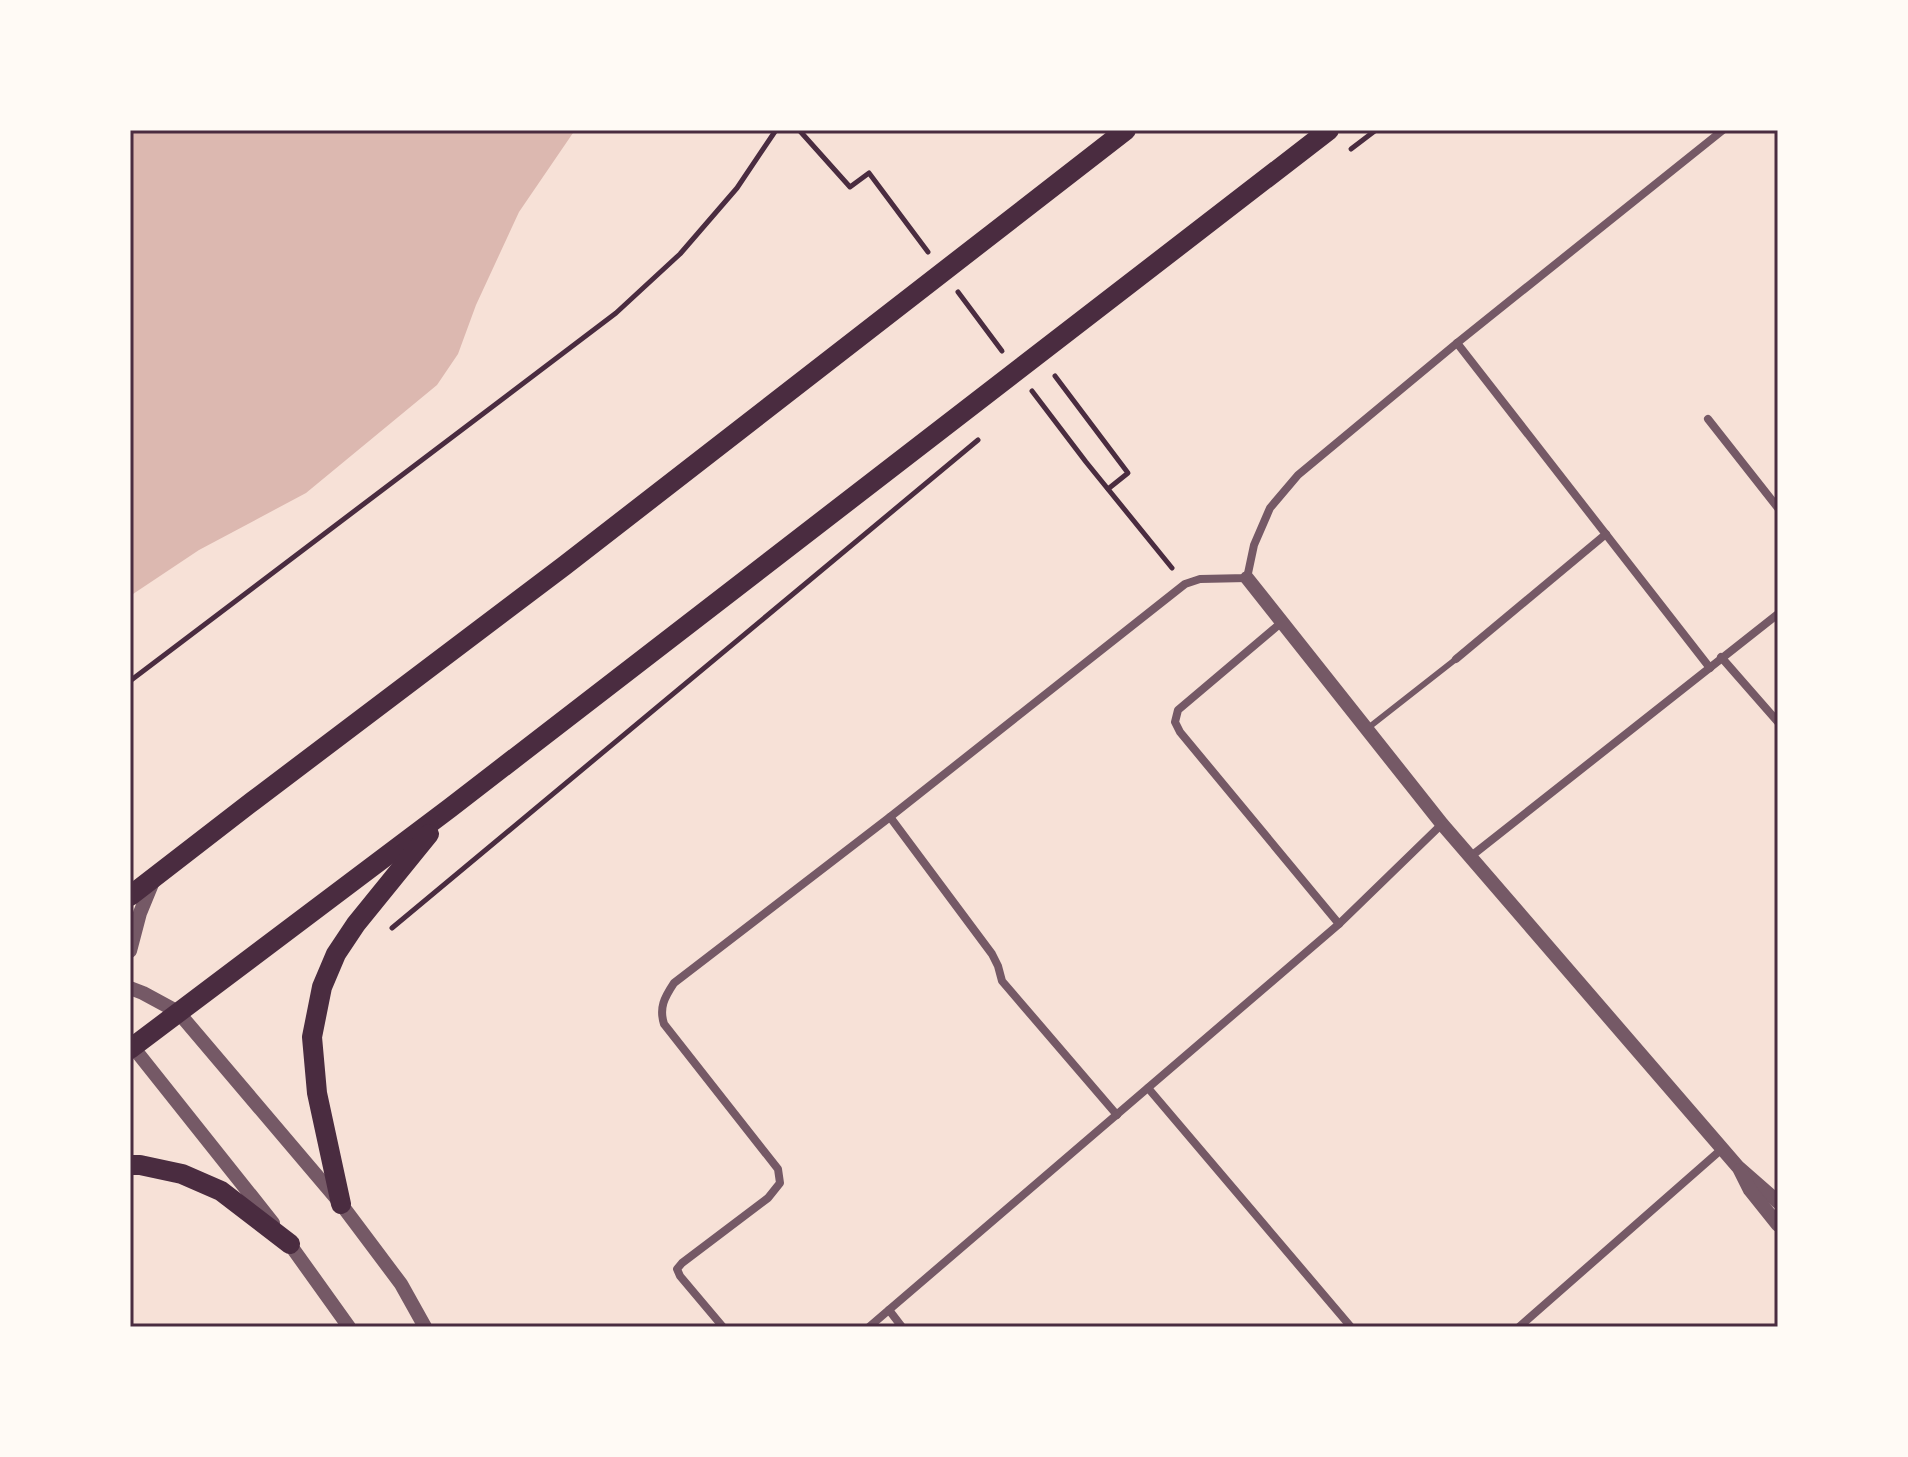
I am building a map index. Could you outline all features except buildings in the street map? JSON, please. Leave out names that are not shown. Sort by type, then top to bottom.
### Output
[{"type":"main road","points":[[130,896],[564,566],[1126,130]]},
{"type":"main road","points":[[131,1045],[450,808],[1329,130]]},
{"type":"main road","points":[[341,1204],[317,1093],[312,1037],[322,987],[336,954],[356,924],[450,808]]},
{"type":"main road","points":[[130,1165],[182,1174],[221,1191],[290,1244]]},
{"type":"street","points":[[1247,578],[1254,545],[1270,508],[1298,475],[1723,130]]},
{"type":"street","points":[[1457,343],[1710,668]]},
{"type":"street","points":[[1708,419],[1778,508]]},
{"type":"street","points":[[1456,659],[1606,534]]},
{"type":"street","points":[[723,1327],[677,1269],[768,1198],[780,1183],[778,1169],[664,1024],[662,1004],[674,983],[1185,584],[1200,579],[1247,578]]},
{"type":"street","points":[[1247,578],[1470,857],[1738,1167],[1778,1202]]},
{"type":"street","points":[[1470,857],[1778,614]]},
{"type":"street","points":[[1282,622],[1178,710],[1175,722],[1180,732],[1339,924]]},
{"type":"street","points":[[1721,657],[1778,722]]},
{"type":"street","points":[[890,817],[992,954],[1002,981],[1117,1115]]},
{"type":"street","points":[[869,1327],[1339,924],[1442,824]]},
{"type":"street","points":[[130,951],[154,878]]},
{"type":"street","points":[[130,988],[178,1012],[341,1204],[401,1284],[425,1327]]},
{"type":"street","points":[[131,1045],[290,1244],[349,1327]]},
{"type":"street","points":[[1148,1088],[1351,1327]]},
{"type":"street","points":[[1519,1327],[1723,1148]]},
{"type":"street","points":[[1738,1167],[1750,1190],[1778,1225]]},
{"type":"street","points":[[889,1310],[902,1327]]},
{"type":"lane","points":[[1366,729],[1456,659]]},
{"type":"path","points":[[130,681],[616,313],[680,254],[737,188],[776,130]]},
{"type":"path","points":[[799,130],[850,187],[869,173],[935,261]]},
{"type":"path","points":[[1351,149],[1376,130]]},
{"type":"path","points":[[954,286],[1010,362]]},
{"type":"path","points":[[1055,376],[1128,473],[1108,489]]},
{"type":"path","points":[[1031,396],[1043,386]]},
{"type":"path","points":[[1029,387],[1185,584]]},
{"type":"path","points":[[383,936],[982,437]]},
{"type":"shaded area","points":[[130,130],[575,130],[519,212],[476,305],[458,354],[437,385],[306,493],[199,550],[130,596]]}]
